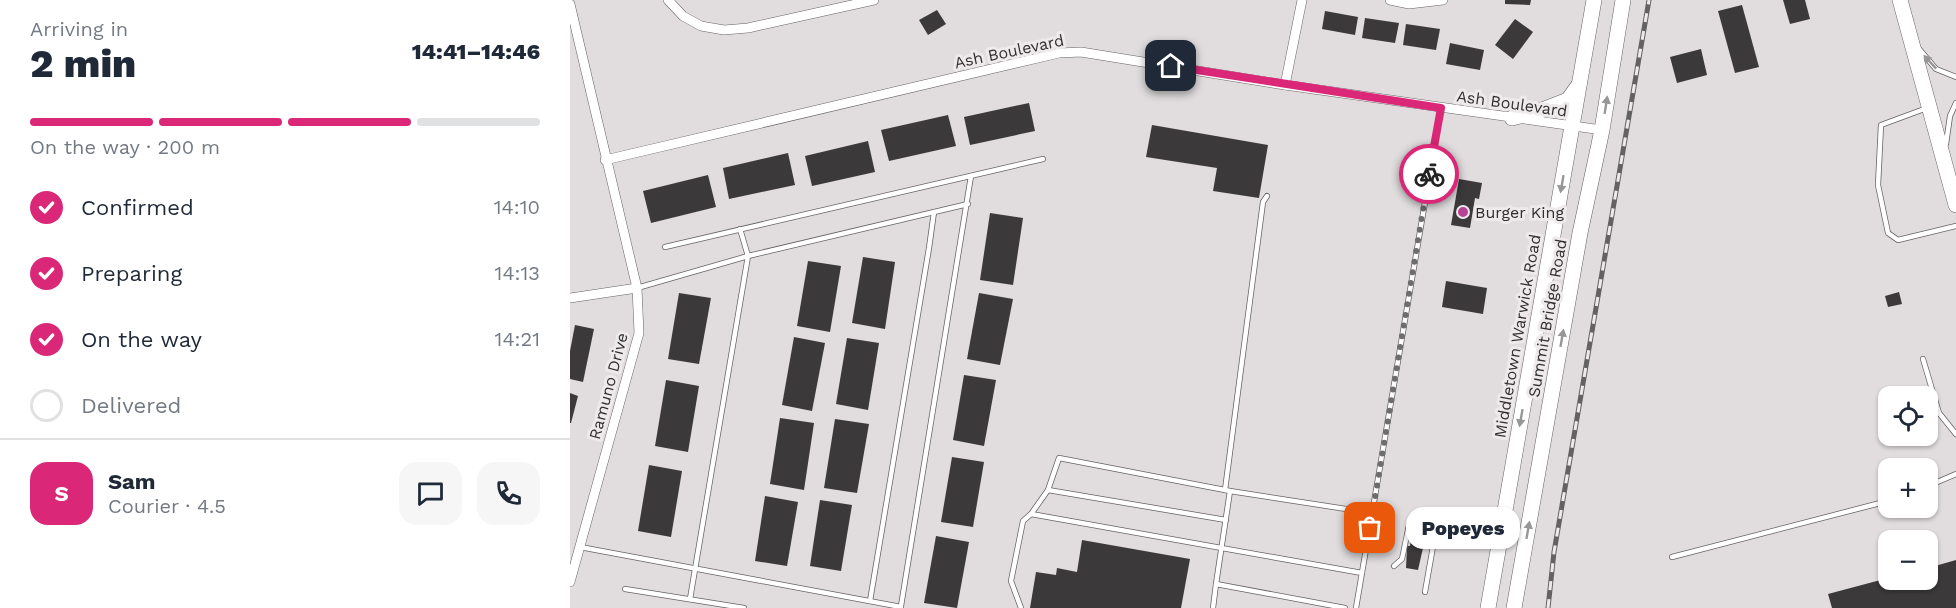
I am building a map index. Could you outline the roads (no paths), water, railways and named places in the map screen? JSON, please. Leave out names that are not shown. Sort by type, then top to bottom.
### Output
[{"type":"main road","name":"Middletown Warwick Road","points":[[1490,602],[1594,0]]},
{"type":"main road","name":"Summit Bridge Road","points":[[1514,608],[1580,233],[1602,130],[1623,0]]},
{"type":"main road","points":[[1900,0],[1956,205]]},
{"type":"main road","points":[[1512,118],[1537,112],[1568,100],[1580,84]]},
{"type":"main road","points":[[1478,608],[1490,602]]},
{"type":"street","points":[[668,0],[683,16],[701,26],[724,30],[748,28],[874,0]]},
{"type":"street","points":[[1286,85],[1302,0]]},
{"type":"street","points":[[1390,0],[1408,4],[1443,0]]},
{"type":"street","name":"Ramuno Drive","points":[[570,4],[637,288],[639,333],[575,546],[570,582]]},
{"type":"street","name":"Ash Boulevard","points":[[605,160],[1059,53],[1082,51],[1286,85],[1602,130]]},
{"type":"street","points":[[570,298],[637,288]]},
{"type":"lane","points":[[1910,39],[1936,69],[1956,77]]},
{"type":"lane","points":[[1943,159],[1950,116],[1956,103]]},
{"type":"lane","points":[[1929,107],[1881,125],[1878,185],[1888,232],[1898,240],[1956,226]]},
{"type":"lane","points":[[1356,608],[1441,108]]},
{"type":"lane","points":[[665,247],[1043,159]]},
{"type":"lane","points":[[575,546],[901,607],[971,176]]},
{"type":"lane","points":[[1213,608],[1226,520],[1227,491],[1263,202],[1267,196]]},
{"type":"lane","points":[[637,288],[748,256],[968,204]]},
{"type":"lane","points":[[870,601],[934,212]]},
{"type":"lane","points":[[690,599],[748,256],[740,229]]},
{"type":"lane","points":[[1923,359],[1939,413],[1956,434]]},
{"type":"lane","points":[[1021,608],[1011,580],[1023,521],[1031,514],[1048,490],[1059,458],[1227,491],[1372,513]]},
{"type":"lane","points":[[1938,482],[1956,474]]},
{"type":"lane","points":[[1048,490],[1226,520]]},
{"type":"lane","points":[[1672,557],[1878,504]]},
{"type":"lane","points":[[1031,514],[1221,550],[1362,573]]},
{"type":"lane","points":[[1394,566],[1402,559],[1409,525],[1417,521],[1427,522],[1433,526],[1435,535],[1425,592]]},
{"type":"lane","points":[[1216,584],[1345,608]]},
{"type":"lane","points":[[625,589],[744,608]]},
{"type":"railway","points":[[1548,608],[1554,552],[1649,0]]},
{"type":"place","name":"Burger King","points":[[1463,212]]},
{"type":"place","name":"Popeyes","points":[[1370,528]]}]
